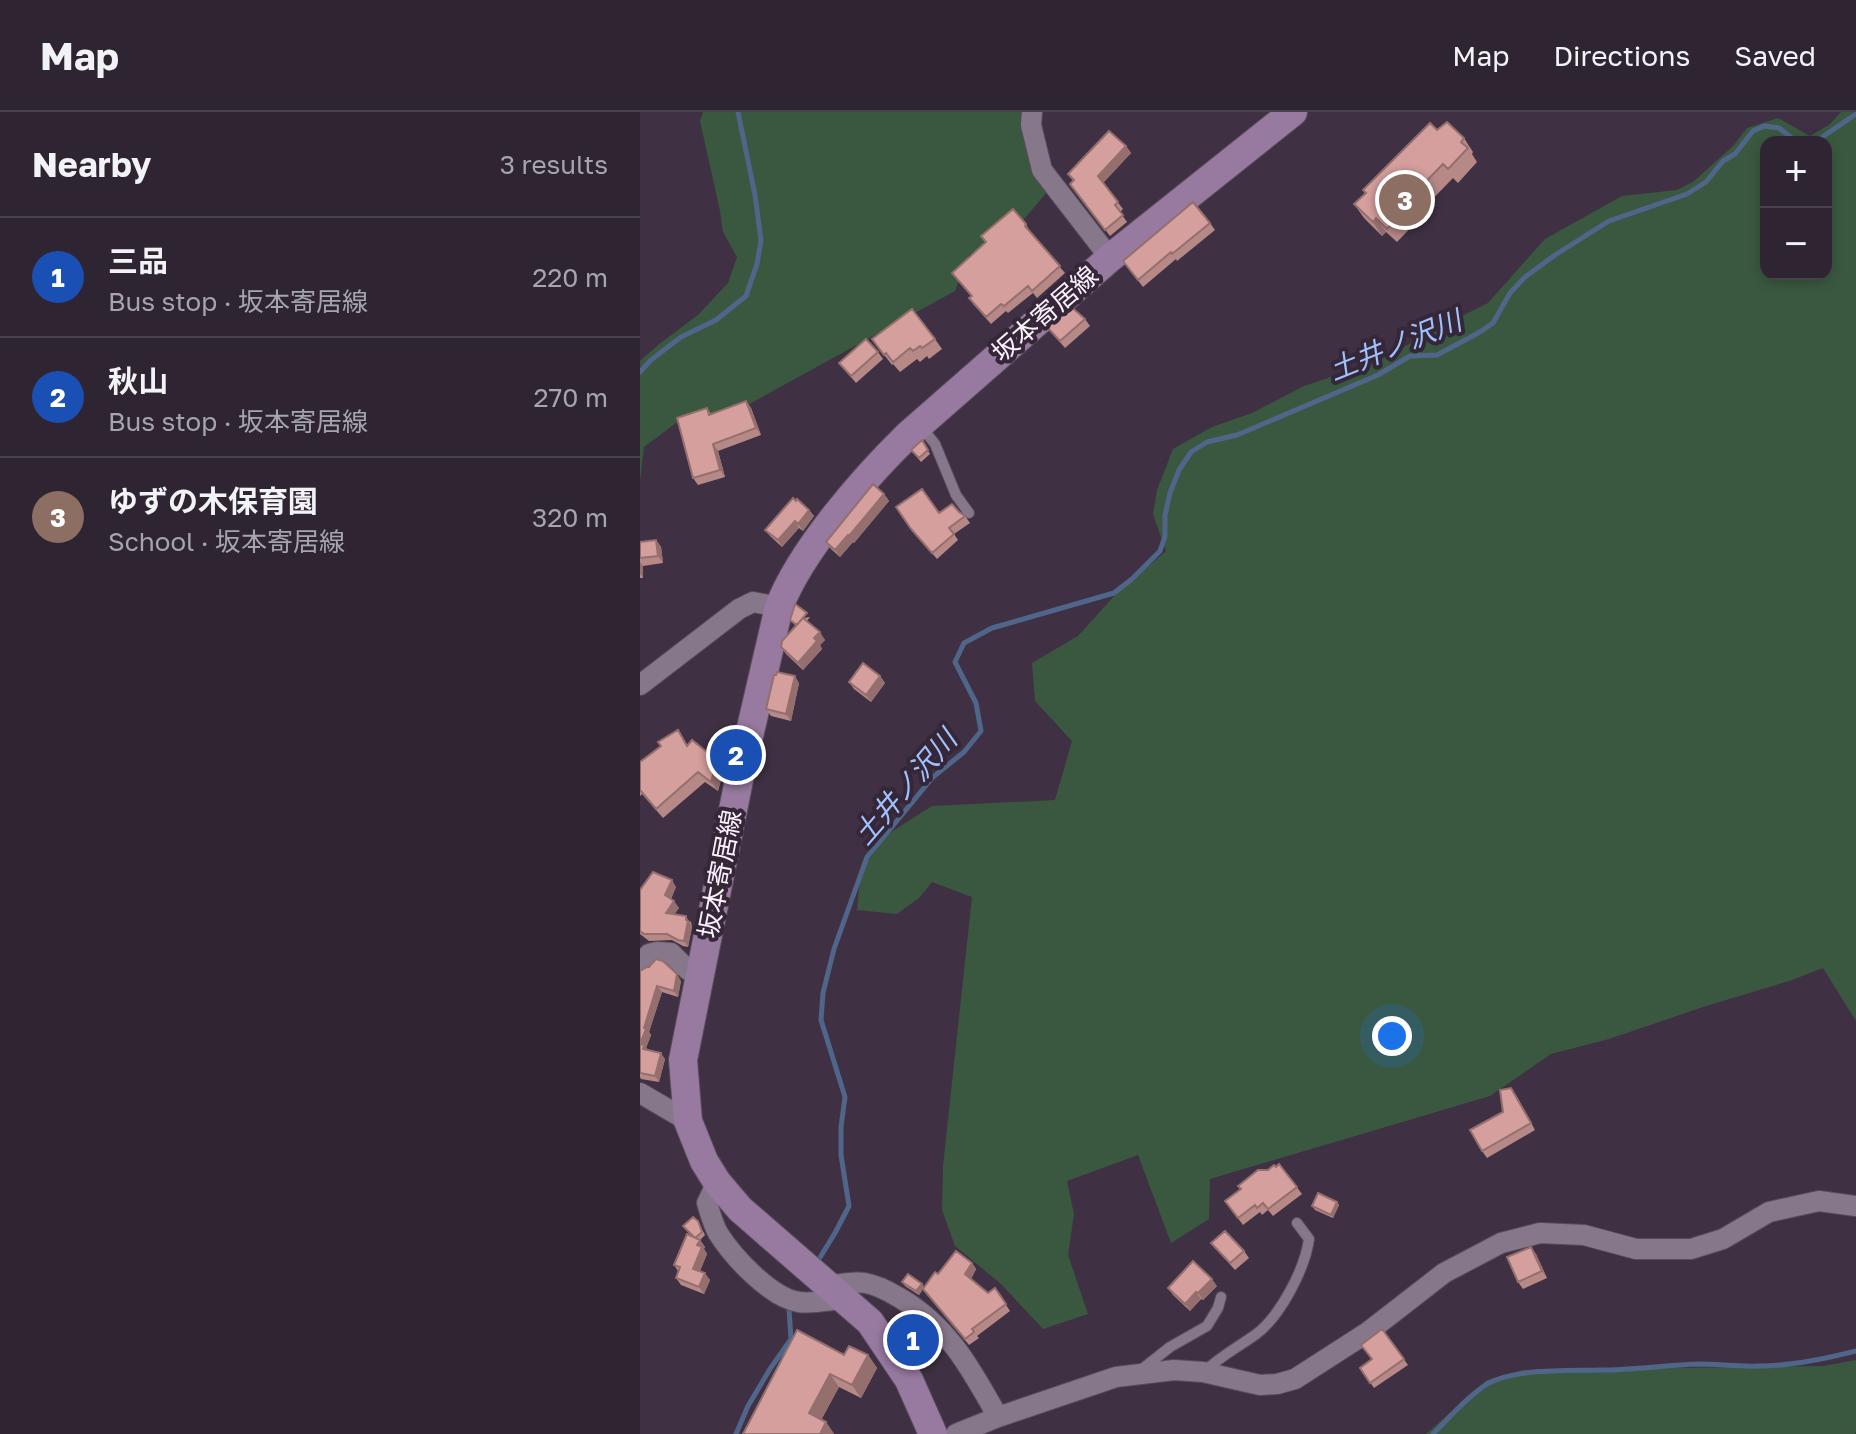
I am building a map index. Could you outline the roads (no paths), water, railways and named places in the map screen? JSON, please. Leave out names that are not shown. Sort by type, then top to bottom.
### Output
[{"type":"main road","name":"坂本寄居線","points":[[933,1434],[909,1380],[870,1322],[740,1209],[704,1161],[688,1121],[683,1060],[740,775],[779,607],[791,581],[827,528],[891,451],[1110,258],[1284,115]]},
{"type":"street","points":[[1032,112],[1031,125],[1042,170],[1110,258]]},
{"type":"street","points":[[640,685],[739,609],[753,602],[779,607]]},
{"type":"street","points":[[640,967],[649,954],[671,953],[688,970],[700,974]]},
{"type":"street","points":[[640,1094],[688,1121]]},
{"type":"street","points":[[717,1182],[707,1203],[716,1230],[746,1267],[781,1296],[797,1302],[836,1292],[850,1282],[867,1283],[919,1309],[942,1329],[968,1363],[998,1417]]},
{"type":"street","points":[[956,1434],[1116,1377],[1174,1370],[1203,1372],[1260,1385],[1295,1379],[1368,1332],[1444,1273],[1501,1243],[1540,1233],[1584,1235],[1636,1249],[1691,1249],[1723,1239],[1769,1212],[1819,1201],[1856,1206]]},
{"type":"lane","points":[[920,425],[935,444],[956,495],[969,513]]},
{"type":"lane","points":[[1203,1372],[1263,1328],[1294,1284],[1309,1239],[1297,1223]]},
{"type":"lane","points":[[1137,1374],[1170,1347],[1207,1326],[1221,1297]]},
{"type":"waterway","points":[[640,372],[681,337],[716,320],[746,296],[761,240],[738,112]]},
{"type":"waterway","name":"土井ノ沢川","points":[[1824,136],[1856,114]]},
{"type":"waterway","name":"土井ノ沢川","points":[[816,1264],[849,1206],[841,1155],[845,1097],[821,1020],[823,993],[834,949],[867,857],[933,777],[964,752],[981,731],[976,703],[955,662],[964,643],[992,628],[1114,593],[1132,579],[1160,551],[1170,493],[1179,470],[1191,452],[1207,442],[1237,435],[1378,375],[1410,356],[1437,355],[1493,323],[1510,293],[1525,277],[1555,255],[1609,221],[1687,194],[1706,182],[1753,131],[1764,126],[1779,128],[1789,136]]},
{"type":"waterway","name":"土井ノ沢川","points":[[736,1434],[748,1406],[791,1339],[789,1309],[793,1304]]},
{"type":"waterway","points":[[1433,1434],[1480,1389],[1512,1375],[1699,1364],[1772,1366],[1856,1351]]},
{"type":"place","name":"ゆずの木保育園","points":[[1405,200]]},
{"type":"place","name":"秋山","points":[[736,755]]},
{"type":"place","name":"三品","points":[[913,1340]]}]
